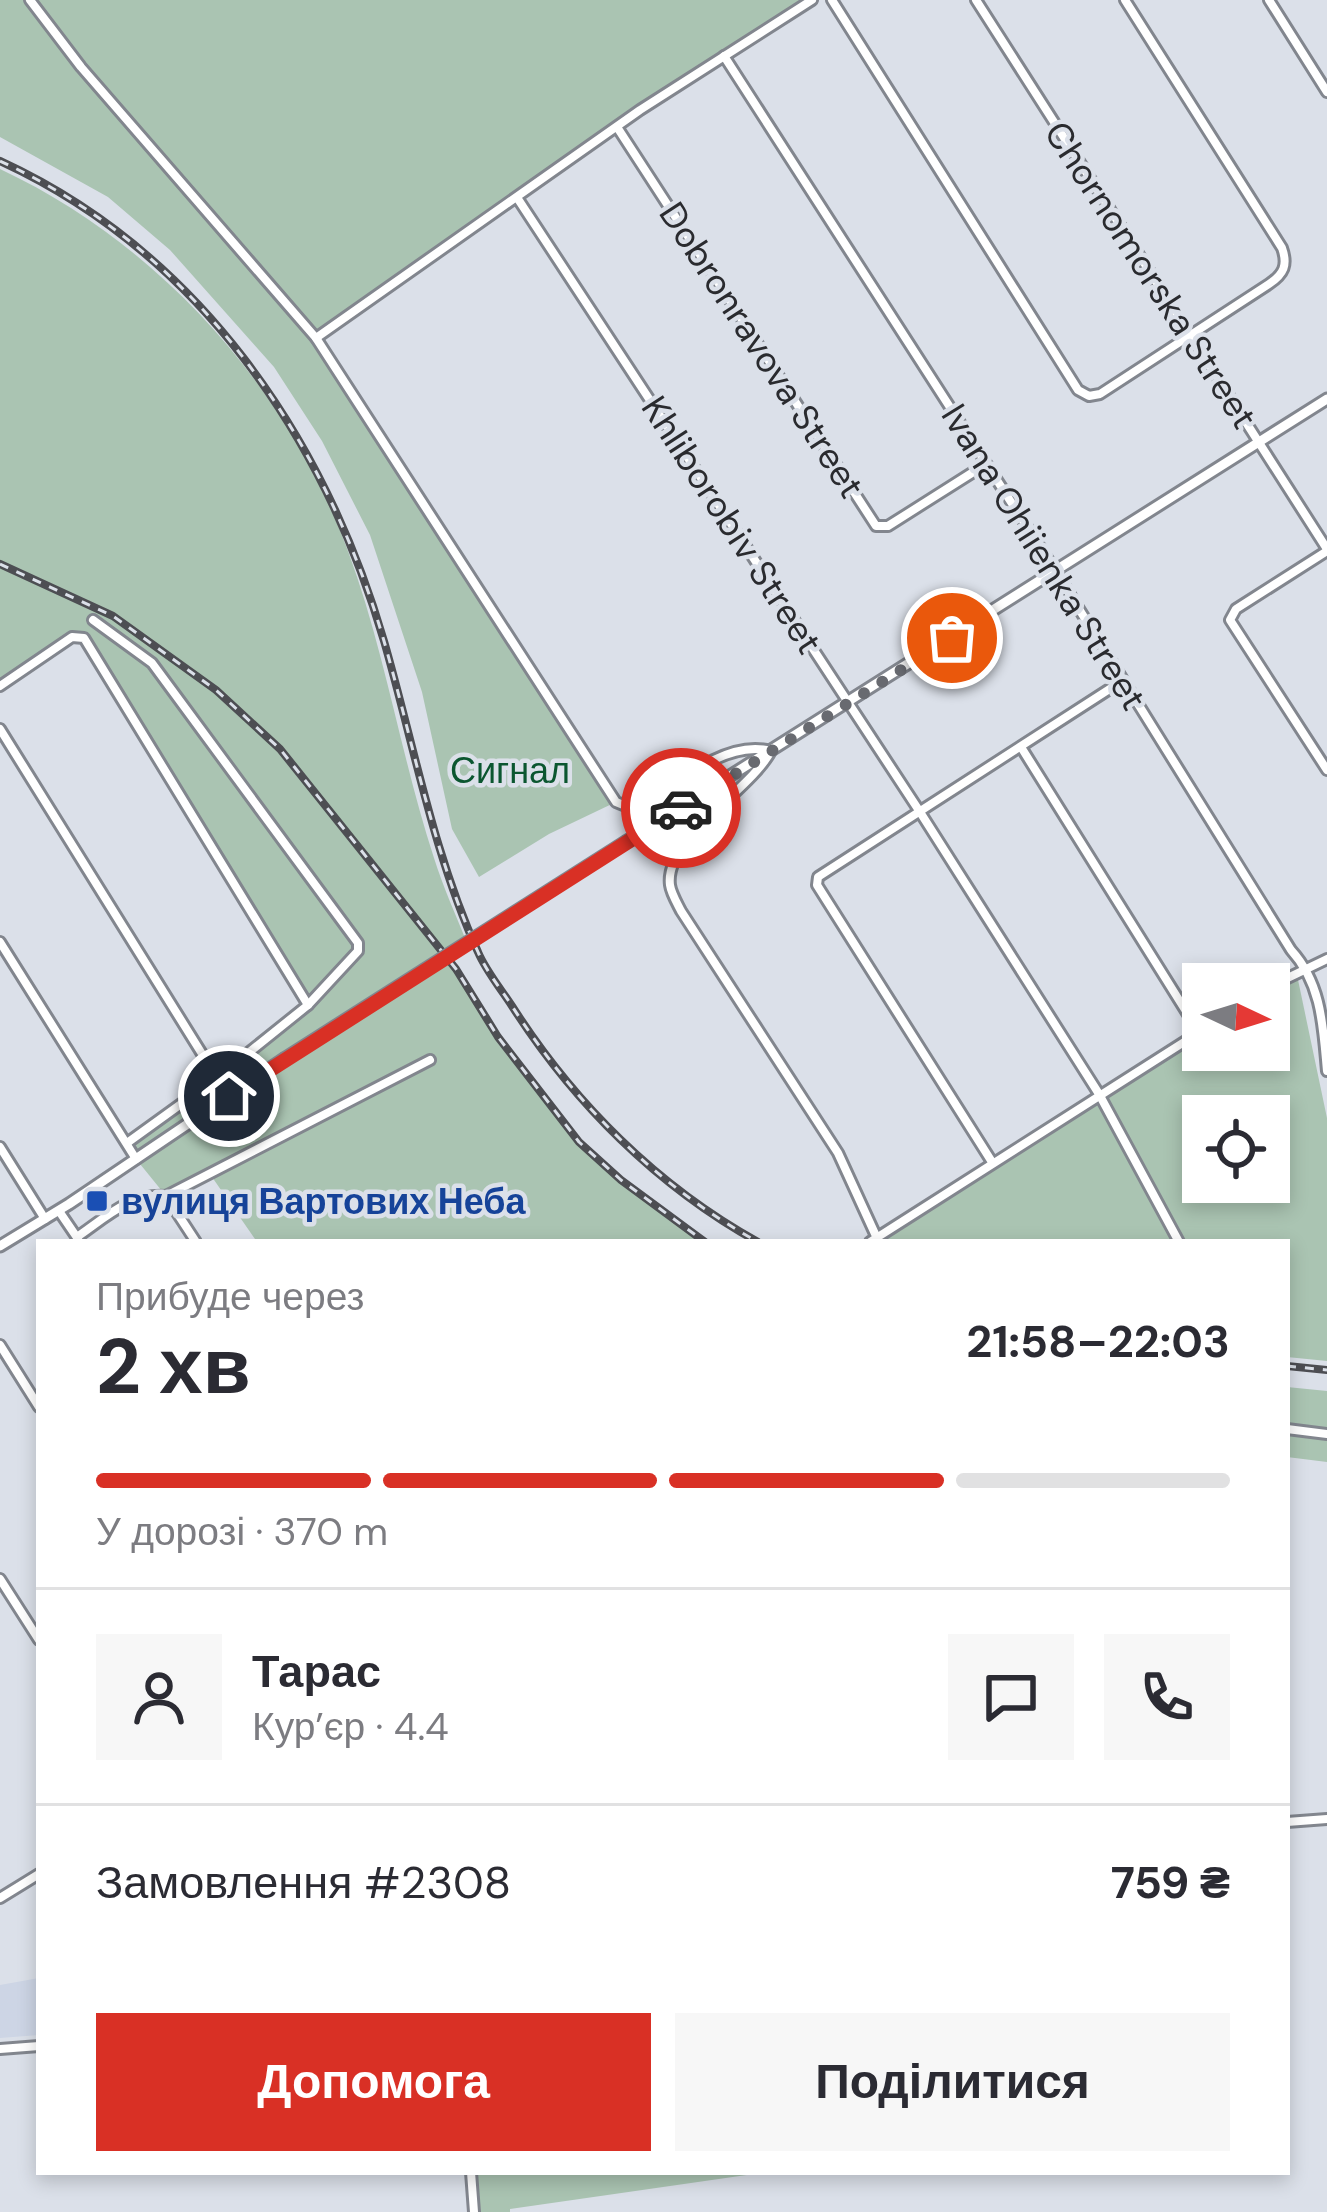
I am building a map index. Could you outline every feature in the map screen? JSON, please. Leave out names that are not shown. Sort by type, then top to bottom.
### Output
[{"type":"street","points":[[30,0],[81,67],[316,338],[616,802],[633,809],[645,806],[729,754],[755,747],[771,751]]},
{"type":"street","points":[[316,338],[617,127],[812,0]]},
{"type":"street","points":[[832,0],[1083,394],[1100,394],[1279,278],[1285,259],[1125,0]]},
{"type":"street","name":"Chornomorska Street","points":[[976,0],[1327,550]]},
{"type":"street","points":[[1269,0],[1327,92]]},
{"type":"street","name":"Ivana Ohiienka Street","points":[[724,56],[1056,572],[1291,950],[1309,969],[1327,1071]]},
{"type":"street","name":"Dobronravova Street","points":[[617,127],[876,526],[889,526],[986,464]]},
{"type":"street","name":"Khliborobiv Street","points":[[518,199],[1099,1094],[1177,1239]]},
{"type":"street","points":[[0,1246],[284,1059],[1327,399]]},
{"type":"street","points":[[1327,550],[1236,609],[1230,620],[1327,770]]},
{"type":"street","points":[[92,620],[152,663],[358,943],[358,951],[308,1005],[127,1143]]},
{"type":"street","points":[[0,686],[77,635],[84,638],[308,1005]]},
{"type":"street","points":[[992,1162],[818,885],[818,877],[1122,681]]},
{"type":"street","points":[[0,729],[217,1078]]},
{"type":"street","points":[[1022,748],[1182,1001]]},
{"type":"street","points":[[771,751],[759,772],[680,850],[671,868],[670,886],[681,911],[838,1154],[873,1239],[1182,1043]]},
{"type":"street","points":[[0,942],[136,1159]]},
{"type":"street","points":[[1290,975],[1327,959]]},
{"type":"street","points":[[79,1239],[127,1203],[161,1195],[430,1060]]},
{"type":"street","points":[[0,1148],[45,1219]]},
{"type":"street","points":[[161,1195],[194,1239]]},
{"type":"street","points":[[58,1211],[77,1239]]},
{"type":"street","points":[[0,1346],[36,1402]]},
{"type":"street","points":[[1290,1430],[1327,1434]]},
{"type":"street","points":[[0,1580],[36,1635]]},
{"type":"street","points":[[1290,1822],[1327,1819]]},
{"type":"street","points":[[0,1898],[36,1876]]},
{"type":"street","points":[[0,2049],[36,2046]]},
{"type":"street","points":[[471,2175],[474,2212]]},
{"type":"shaded area","points":[[36,1979],[36,2035],[0,2038],[0,1985]]},
{"type":"green space","name":"Сигнал","points":[[0,0],[812,0],[640,110],[316,338],[616,802],[549,834],[479,877],[452,829],[422,692],[370,535],[322,441],[274,367],[170,250],[108,197],[0,137]]},
{"type":"green space","points":[[0,169],[58,200],[163,279],[253,377],[290,432],[348,551],[422,820],[467,943],[446,957],[502,1042],[569,1127],[646,1199],[701,1239],[255,1239],[212,1177],[166,1196],[136,1159],[135,1137],[308,1004],[84,638],[77,635],[0,686]]},
{"type":"green space","points":[[1297,975],[1327,1118],[1327,1361],[1290,1357],[1290,1239],[880,1239],[1182,1047],[1182,1071],[1290,1071],[1290,980]]},
{"type":"green space","points":[[1290,1387],[1327,1391],[1327,1462],[1290,1457]]},
{"type":"green space","points":[[471,2175],[747,2175],[510,2212],[474,2212]]},
{"type":"railway","points":[[0,161],[71,199],[135,246],[193,299],[244,358],[327,492],[358,565],[384,641],[449,876],[485,966],[536,1042],[590,1109],[652,1168],[753,1239]]},
{"type":"railway","points":[[0,564],[113,616],[216,690],[280,749],[456,969],[498,1037],[579,1142],[701,1239]]},
{"type":"railway","points":[[1290,1366],[1327,1370]]},
{"type":"way so far","points":[[681,808],[952,638]]},
{"type":"place","name":"вулиця Вартових Неба","points":[[97,1201]]},
{"type":"route","points":[[229,1096],[681,808]]}]
